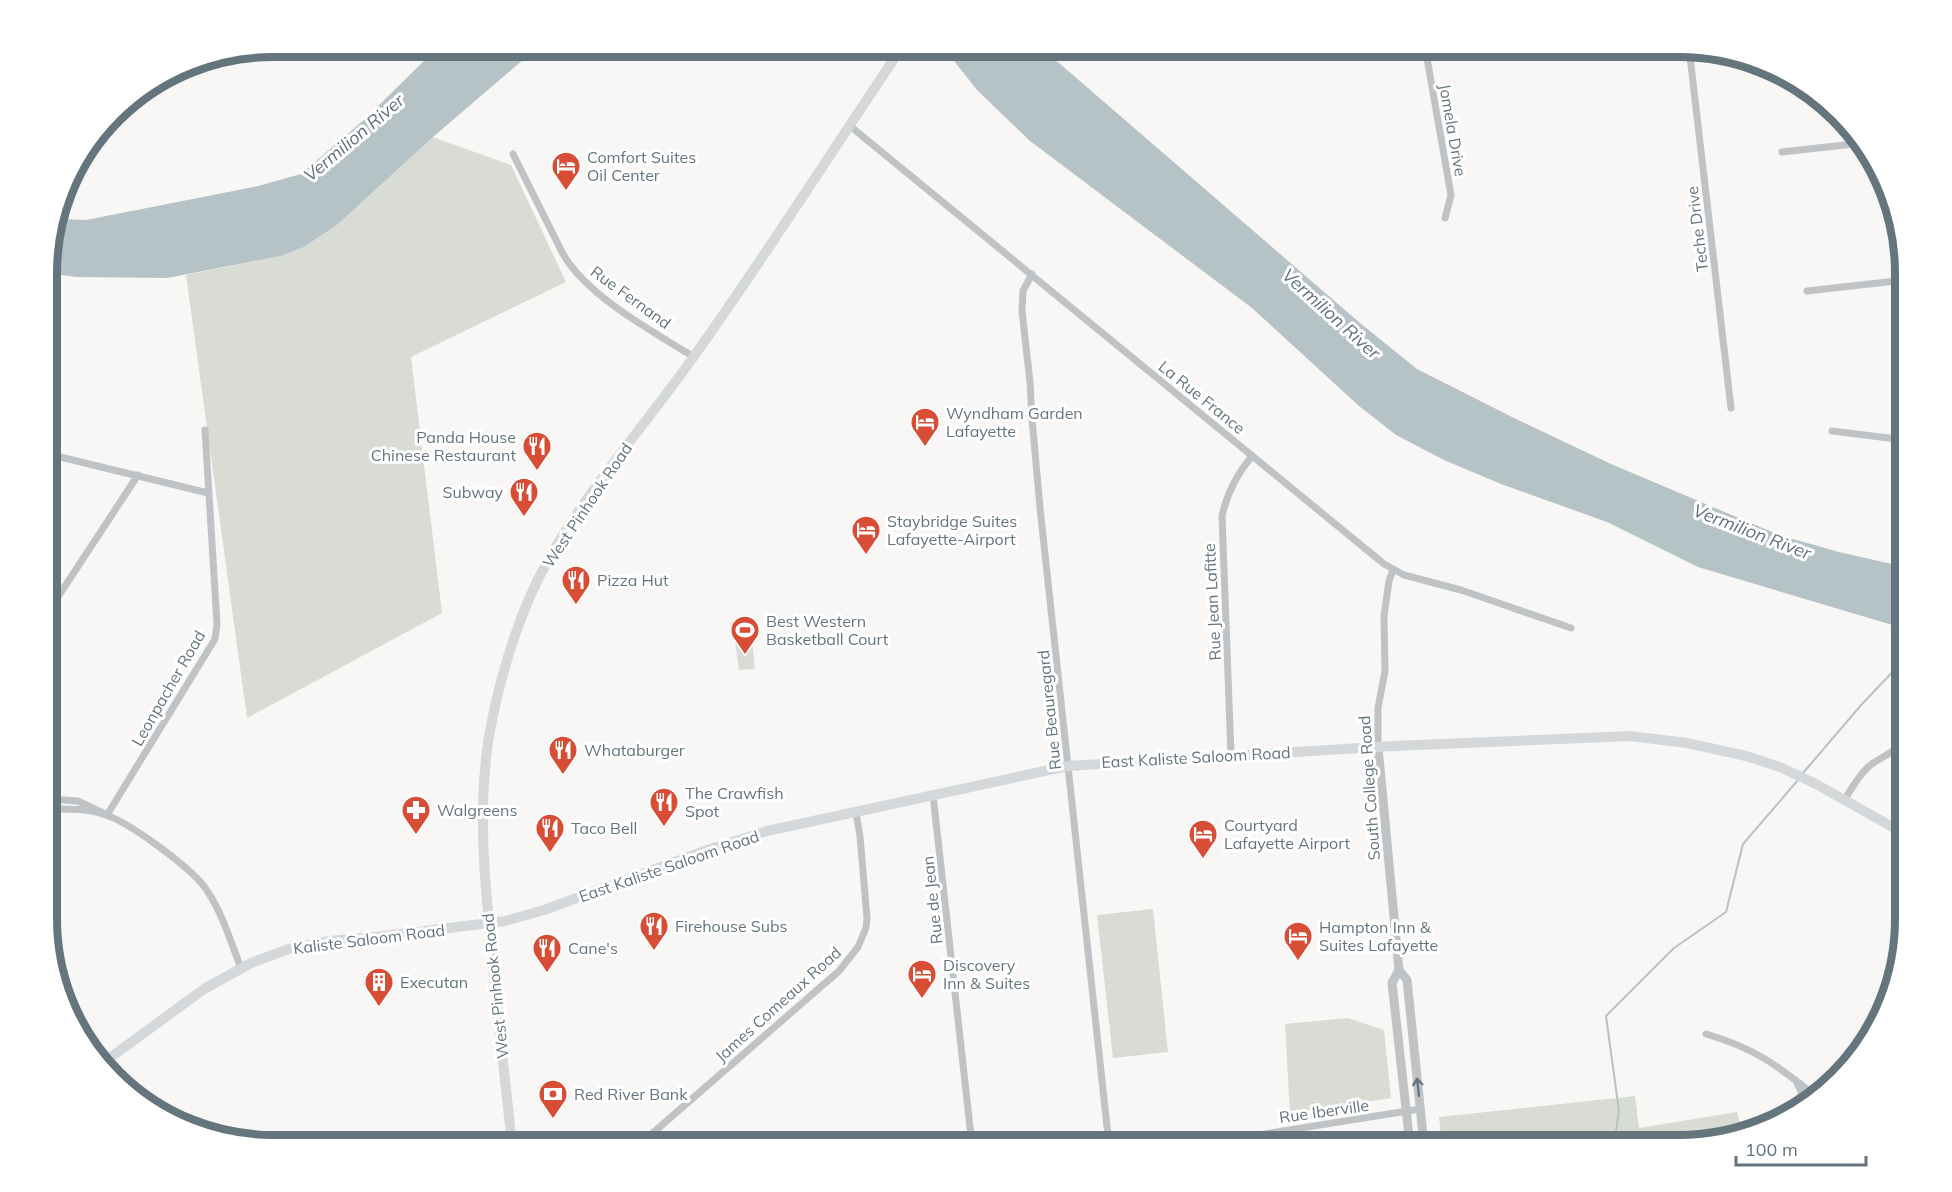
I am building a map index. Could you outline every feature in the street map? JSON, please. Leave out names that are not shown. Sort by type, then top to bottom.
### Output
[{"type":"main road","name":"West Pinhook Road","points":[[511,1135],[488,924],[483,829],[489,736],[496,702],[520,624],[546,565],[575,518],[694,357],[895,57]]},
{"type":"main road","name":"East Kaliste Saloom Road","points":[[488,924],[544,910],[767,831],[1068,766],[1378,747],[1630,736],[1687,743],[1746,756],[1780,767],[1816,784],[1895,829]]},
{"type":"main road","name":"Kaliste Saloom Road","points":[[109,1059],[188,999],[241,968],[272,954],[314,943],[488,924]]},
{"type":"street","name":"Jomela Drive","points":[[1427,57],[1450,195],[1445,218]]},
{"type":"street","name":"Teche Drive","points":[[1690,57],[1731,408]]},
{"type":"street","name":"La Rue France","points":[[850,126],[1394,570],[1424,581],[1461,590],[1571,628]]},
{"type":"street","points":[[1782,152],[1852,144]]},
{"type":"street","name":"Rue Fernand","points":[[513,154],[569,266],[591,288],[611,303],[694,357]]},
{"type":"street","name":"Rue Beauregard","points":[[1032,274],[1023,291],[1022,311],[1040,508],[1108,1135]]},
{"type":"street","points":[[1807,291],[1895,281]]},
{"type":"street","name":"Leonpacher Road","points":[[107,815],[214,639],[217,624],[204,430]]},
{"type":"street","points":[[1832,431],[1895,439]]},
{"type":"street","points":[[57,456],[208,493]]},
{"type":"street","name":"Rue Jean Lafitte","points":[[1232,755],[1222,516],[1232,485],[1252,456]]},
{"type":"street","points":[[57,598],[138,475]]},
{"type":"street","name":"South College Road","points":[[1394,570],[1389,581],[1384,616],[1384,671],[1378,708],[1378,747],[1399,970],[1407,980],[1423,1135]]},
{"type":"street","points":[[1844,801],[1856,780],[1867,768],[1895,749]]},
{"type":"street","name":"Rue de Jean","points":[[933,795],[971,1135]]},
{"type":"street","points":[[57,800],[78,801],[107,815],[179,862],[201,882],[215,905],[241,968]]},
{"type":"street","points":[[57,809],[84,810],[107,815]]},
{"type":"street","name":"James Comeaux Road","points":[[650,1135],[839,971],[854,954],[862,938],[867,918],[861,836],[856,813]]},
{"type":"street","name":"South College Road","points":[[1399,970],[1392,982],[1409,1135]]},
{"type":"street","points":[[1706,1034],[1754,1052],[1809,1091]]},
{"type":"street","points":[[1796,1081],[1803,1096]]},
{"type":"street","name":"Rue Iberville","points":[[1260,1135],[1420,1109]]},
{"type":"shaded area","points":[[433,137],[511,165],[566,282],[411,357],[442,613],[247,718],[186,275],[281,256],[304,247],[337,225]]},
{"type":"shaded area","name":"Best Western Basketball Court","points":[[752,640],[755,669],[739,670],[735,641]]},
{"type":"shaded area","points":[[1153,909],[1168,1052],[1113,1058],[1097,915]]},
{"type":"shaded area","points":[[1348,1018],[1384,1030],[1391,1098],[1290,1114],[1285,1024]]},
{"type":"shaded area","points":[[1635,1096],[1639,1128],[1737,1112],[1741,1126],[1694,1135],[1441,1135],[1439,1117]]},
{"type":"water","name":"Vermilion River","points":[[428,57],[526,57],[433,137],[337,225],[304,247],[281,256],[167,278],[76,277],[57,274],[57,258],[64,219],[86,220],[258,186],[301,174],[366,118]]},
{"type":"water","name":"Vermilion River","points":[[951,57],[1051,57],[1360,323],[1417,369],[1611,464],[1779,535],[1895,565],[1895,626],[1698,567],[1607,522],[1501,484],[1444,460],[1396,435],[1359,406],[1252,308],[1030,141],[977,90]]},
{"type":"waterway","points":[[1803,773],[1895,669]]},
{"type":"waterway","points":[[1615,1135],[1619,1111],[1606,1016],[1674,948],[1726,912],[1743,844],[1798,780]]},
{"type":"place","name":"Comfort Suites Oil Center","points":[[566,192]]},
{"type":"place","name":"Wyndham Garden Lafayette","points":[[925,448]]},
{"type":"place","name":"Panda House Chinese Restaurant","points":[[537,472]]},
{"type":"place","name":"Subway","points":[[524,518]]},
{"type":"place","name":"Staybridge Suites Lafayette-Airport","points":[[866,556]]},
{"type":"place","name":"Pizza Hut","points":[[576,606]]},
{"type":"place","name":"Best Western Basketball Court","points":[[745,656]]},
{"type":"place","name":"Whataburger","points":[[563,776]]},
{"type":"place","name":"The Crawfish Spot","points":[[664,828]]},
{"type":"place","name":"Walgreens","points":[[416,836]]},
{"type":"place","name":"Taco Bell","points":[[550,854]]},
{"type":"place","name":"Courtyard Lafayette Airport","points":[[1203,860]]},
{"type":"place","name":"Firehouse Subs","points":[[654,952]]},
{"type":"place","name":"Hampton Inn & Suites Lafayette","points":[[1298,962]]},
{"type":"place","name":"Cane's","points":[[547,974]]},
{"type":"place","name":"Discovery Inn & Suites","points":[[922,1000]]},
{"type":"place","name":"Executan","points":[[379,1008]]},
{"type":"place","name":"Red River Bank","points":[[553,1120]]}]
